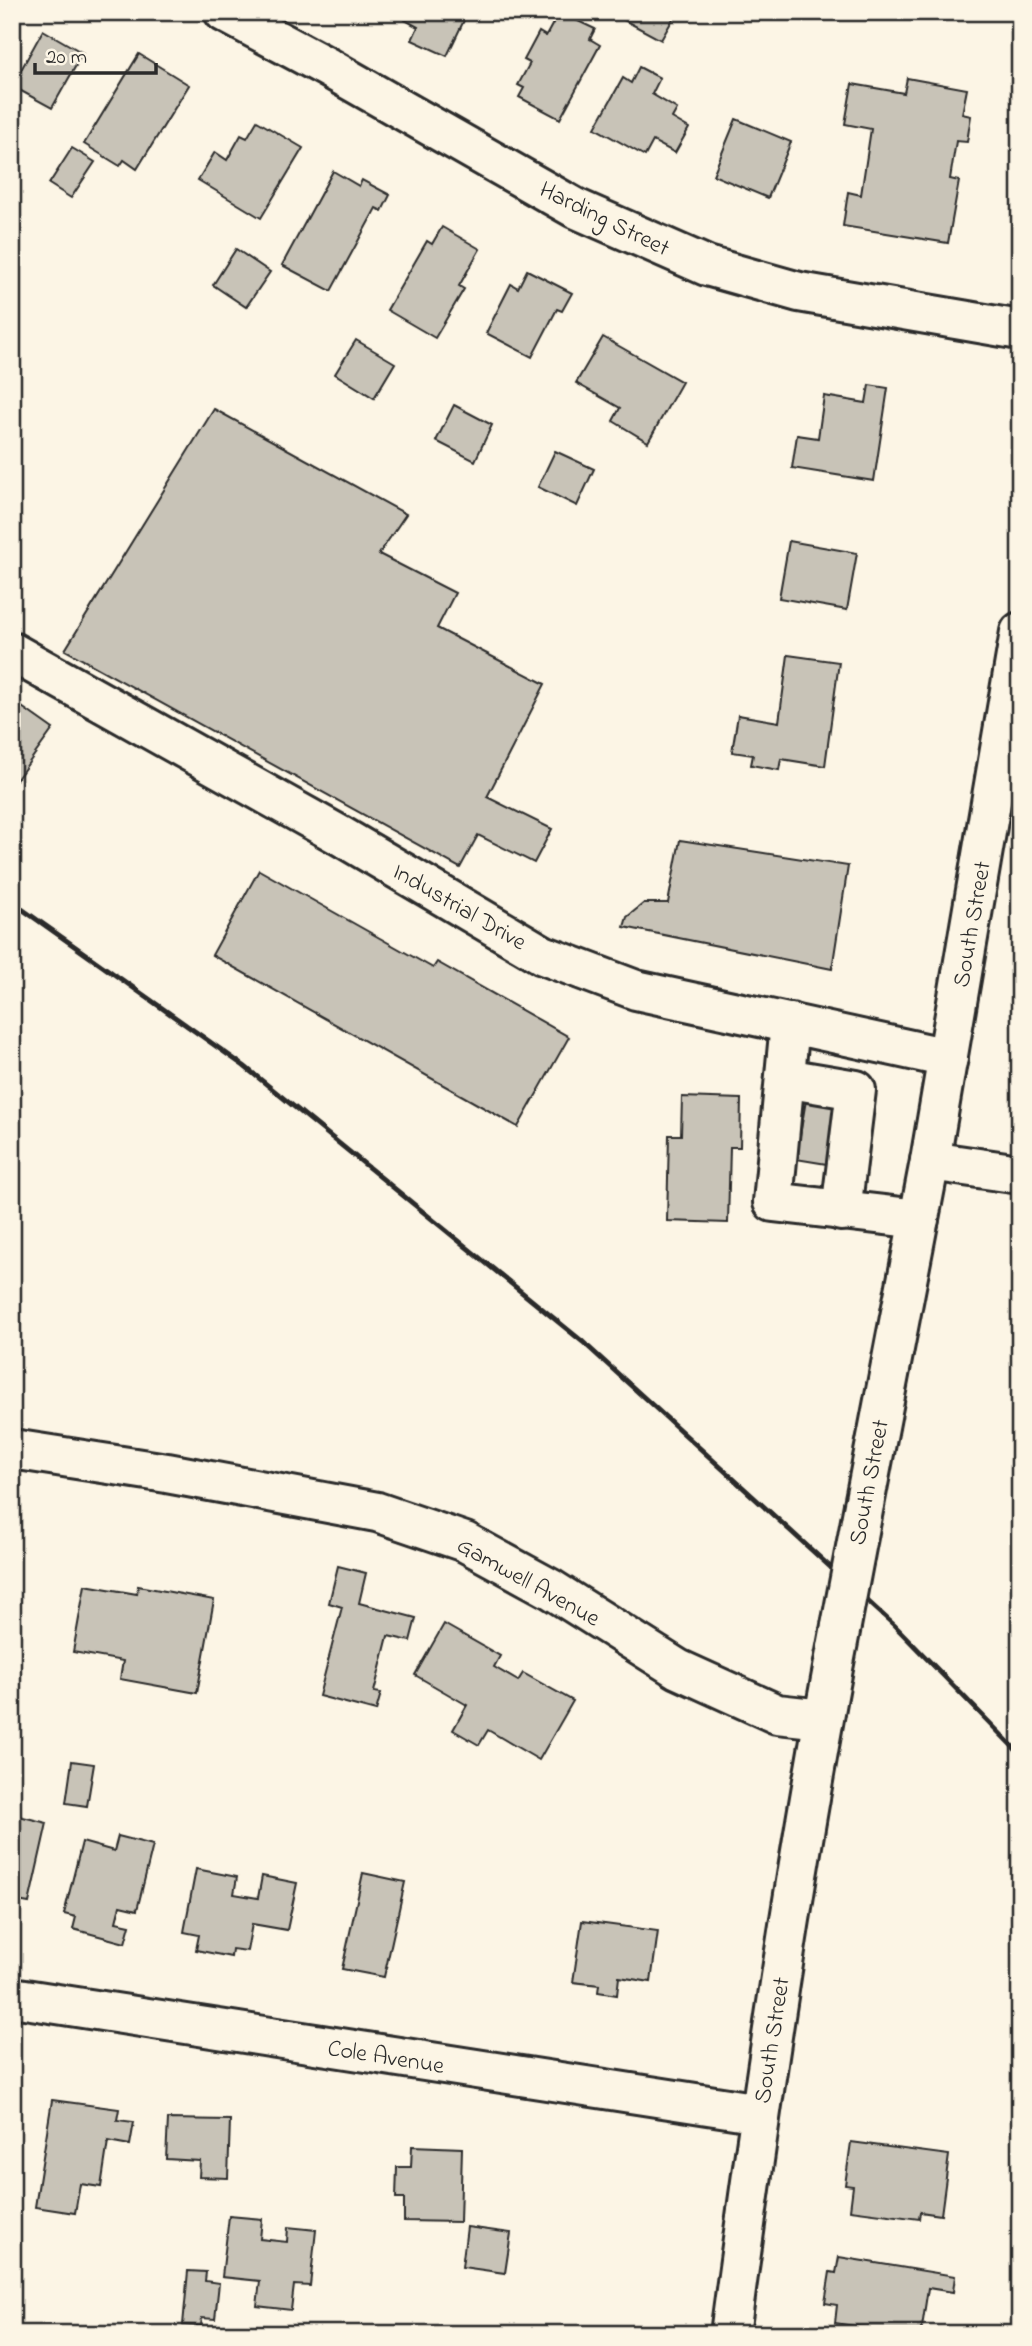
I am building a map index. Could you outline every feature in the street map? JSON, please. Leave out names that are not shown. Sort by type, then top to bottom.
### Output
[{"type":"main road","name":"Harding Street","points":[[224,12],[327,67],[575,208],[707,266],[799,292],[1020,330]]},
{"type":"main road","name":"South Street","points":[[730,2334],[760,2113],[823,1718],[930,1161],[1020,632]]},
{"type":"main road","name":"Industrial Drive","points":[[12,652],[341,836],[543,955],[636,990],[948,1058]]},
{"type":"main road","points":[[790,1023],[773,1202],[919,1219]]},
{"type":"main road","points":[[785,1078],[856,1090],[841,1211]]},
{"type":"main road","points":[[930,1161],[1020,1174]]},
{"type":"main road","name":"Gamwell Avenue","points":[[12,1449],[167,1473],[376,1512],[465,1542],[551,1589],[678,1669],[777,1714],[823,1718]]},
{"type":"main road","name":"Cole Avenue","points":[[12,1997],[760,2113]]},
{"type":"building","points":[[409,12],[468,12],[447,56],[412,40],[418,27],[405,20]]},
{"type":"building","points":[[559,12],[595,29],[590,39],[600,45],[560,119],[519,97],[524,88],[518,85],[530,63],[524,60],[539,32],[546,36]]},
{"type":"building","points":[[628,12],[677,12],[661,40],[624,20]]},
{"type":"building","points":[[43,30],[83,53],[52,108],[12,86]]},
{"type":"building","points":[[139,54],[189,85],[137,169],[124,160],[120,166],[84,144]]},
{"type":"building","points":[[639,67],[660,78],[652,94],[677,109],[672,118],[689,128],[675,153],[653,141],[645,156],[595,128],[623,78],[631,83]]},
{"type":"building","points":[[907,78],[967,89],[962,114],[971,116],[967,142],[956,141],[950,179],[959,181],[948,243],[843,226],[848,192],[861,195],[871,129],[845,124],[852,84],[904,93]]},
{"type":"building","points":[[736,119],[791,142],[768,198],[713,175]]},
{"type":"building","points":[[257,121],[303,148],[261,218],[198,180],[215,152],[227,160],[241,135],[247,138]]},
{"type":"building","points":[[72,148],[95,162],[71,198],[49,184]]},
{"type":"building","points":[[333,171],[359,186],[362,180],[390,195],[382,211],[376,208],[331,291],[282,265]]},
{"type":"building","points":[[442,227],[480,249],[459,286],[464,289],[435,338],[387,310],[427,241],[432,244]]},
{"type":"building","points":[[236,249],[270,272],[246,307],[213,285]]},
{"type":"building","points":[[527,270],[572,293],[562,311],[557,309],[532,357],[486,333],[511,284],[518,288]]},
{"type":"building","points":[[603,337],[682,382],[648,442],[613,421],[620,408],[576,383]]},
{"type":"building","points":[[356,340],[395,363],[374,398],[335,374]]},
{"type":"building","points":[[869,385],[888,388],[874,481],[792,468],[797,435],[818,438],[824,396],[866,403]]},
{"type":"building","points":[[454,405],[492,425],[475,461],[436,441]]},
{"type":"building","points":[[214,409],[406,514],[379,554],[455,593],[437,628],[545,684],[487,797],[552,829],[534,863],[478,835],[460,868],[65,650]]},
{"type":"building","points":[[555,451],[594,469],[577,506],[538,487]]},
{"type":"building","points":[[789,541],[857,553],[847,610],[779,598]]},
{"type":"building","points":[[788,655],[839,662],[825,766],[781,759],[779,770],[751,765],[753,755],[732,752],[738,715],[779,722]]},
{"type":"building","points":[[12,700],[53,729],[12,786]]},
{"type":"building","points":[[680,840],[848,866],[832,969],[624,927],[627,917],[644,903],[668,903]]},
{"type":"building","points":[[259,870],[433,968],[437,962],[569,1037],[518,1127],[212,955]]},
{"type":"building","points":[[682,1097],[741,1099],[740,1147],[730,1147],[728,1223],[667,1221],[669,1135],[681,1135]]},
{"type":"building","points":[[806,1100],[849,1107],[839,1166],[796,1159]]},
{"type":"building","points":[[338,1566],[366,1573],[359,1603],[416,1618],[410,1641],[388,1636],[374,1692],[381,1693],[376,1711],[319,1696],[342,1607],[329,1603]]},
{"type":"building","points":[[85,1585],[137,1594],[138,1586],[214,1600],[197,1693],[120,1679],[123,1661],[73,1652]]},
{"type":"building","points":[[444,1624],[500,1656],[494,1667],[518,1681],[523,1673],[573,1701],[539,1760],[488,1730],[479,1745],[453,1730],[467,1705],[415,1675]]},
{"type":"building","points":[[72,1761],[94,1764],[87,1806],[66,1803]]},
{"type":"building","points":[[19,1816],[47,1823],[29,1903],[12,1900],[12,1846]]},
{"type":"building","points":[[118,1836],[153,1845],[137,1910],[120,1906],[116,1922],[130,1925],[125,1943],[73,1929],[76,1917],[64,1914],[82,1842],[114,1851]]},
{"type":"building","points":[[196,1869],[237,1877],[234,1894],[258,1898],[262,1876],[297,1883],[287,1930],[252,1924],[247,1951],[232,1949],[231,1957],[196,1950],[199,1935],[184,1932]]},
{"type":"building","points":[[363,1873],[405,1882],[384,1977],[342,1969]]},
{"type":"building","points":[[582,1921],[658,1931],[651,1982],[619,1977],[617,1995],[598,1992],[599,1985],[573,1982]]},
{"type":"building","points":[[52,2100],[119,2109],[117,2120],[134,2122],[130,2145],[108,2141],[101,2187],[80,2184],[75,2213],[35,2207]]},
{"type":"building","points":[[168,2119],[230,2120],[228,2178],[199,2177],[200,2161],[166,2159]]},
{"type":"building","points":[[851,2142],[949,2155],[941,2215],[920,2212],[919,2219],[850,2210],[853,2186],[845,2185]]},
{"type":"building","points":[[412,2146],[462,2148],[460,2222],[404,2221],[404,2198],[396,2198],[397,2167],[411,2167]]},
{"type":"building","points":[[229,2216],[262,2219],[260,2239],[287,2242],[288,2227],[316,2230],[310,2286],[294,2285],[291,2310],[257,2306],[260,2281],[222,2277]]},
{"type":"building","points":[[467,2227],[511,2233],[505,2273],[462,2267]]},
{"type":"building","points":[[839,2257],[955,2276],[953,2292],[928,2288],[921,2334],[904,2334],[835,2323],[837,2305],[825,2303],[830,2272],[836,2273]]},
{"type":"building","points":[[188,2271],[206,2272],[205,2281],[219,2283],[215,2319],[202,2318],[201,2326],[183,2325]]},
{"type":"railway","points":[[12,902],[244,1066],[583,1342],[894,1625],[1020,1754]]}]
